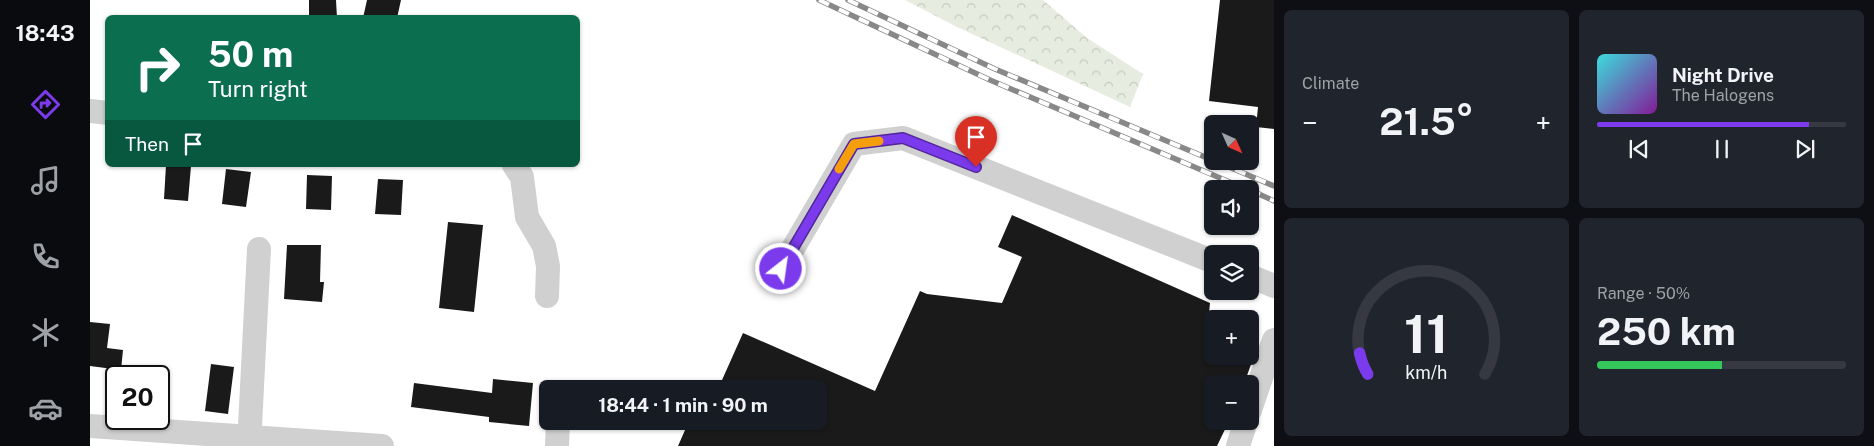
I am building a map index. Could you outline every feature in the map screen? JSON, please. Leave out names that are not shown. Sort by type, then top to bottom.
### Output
[{"type":"street","points":[[90,111],[105,113]]},
{"type":"street","points":[[781,269],[854,144],[903,138],[1204,258]]},
{"type":"street","points":[[515,167],[522,177],[527,217],[544,246],[548,266],[547,296]]},
{"type":"street","points":[[250,442],[259,249]]},
{"type":"street","points":[[1259,280],[1274,286]]},
{"type":"street","points":[[1259,392],[1268,375],[1274,340]]},
{"type":"street","points":[[90,426],[250,442],[382,446]]},
{"type":"street","points":[[557,446],[558,430]]},
{"type":"street","points":[[1238,446],[1243,430]]},
{"type":"green space","points":[[905,0],[1043,0],[1087,38],[1143,74],[1130,107],[957,27]]},
{"type":"building","points":[[309,0],[336,0],[337,15],[309,15]]},
{"type":"building","points":[[367,0],[401,0],[398,15],[364,15]]},
{"type":"building","points":[[1220,0],[1274,0],[1274,129],[1259,127],[1258,107],[1209,101]]},
{"type":"building","points":[[166,167],[191,167],[188,201],[164,199]]},
{"type":"building","points":[[226,169],[251,172],[246,207],[222,204]]},
{"type":"building","points":[[307,175],[332,176],[331,210],[306,209]]},
{"type":"building","points":[[378,179],[403,180],[401,215],[375,214]]},
{"type":"building","points":[[1012,215],[1210,303],[1209,310],[1204,310],[1204,365],[1251,365],[1247,375],[1204,375],[1204,430],[1225,430],[1217,446],[678,446],[685,430],[827,430],[827,380],[722,380],[743,333],[875,391],[920,291],[927,294],[1002,303],[1022,257],[998,247]]},
{"type":"building","points":[[448,222],[483,225],[474,312],[439,308]]},
{"type":"building","points":[[287,245],[321,245],[320,282],[324,282],[322,302],[284,299]]},
{"type":"building","points":[[90,322],[110,324],[107,348],[123,350],[122,365],[105,365],[105,368],[90,366]]},
{"type":"building","points":[[211,364],[234,367],[228,414],[205,411]]},
{"type":"building","points":[[493,379],[533,383],[529,426],[489,422],[489,417],[411,407],[414,383],[492,393]]},
{"type":"railway","points":[[819,0],[990,80],[1225,180]]},
{"type":"railway","points":[[848,0],[995,69],[1204,157]]},
{"type":"railway","points":[[1236,170],[1274,186]]},
{"type":"railway","points":[[1259,194],[1274,201]]},
{"type":"slow traffic","points":[[839,169],[854,144],[879,141]]},
{"type":"route","points":[[781,269],[854,144],[903,138],[976,167]]}]
